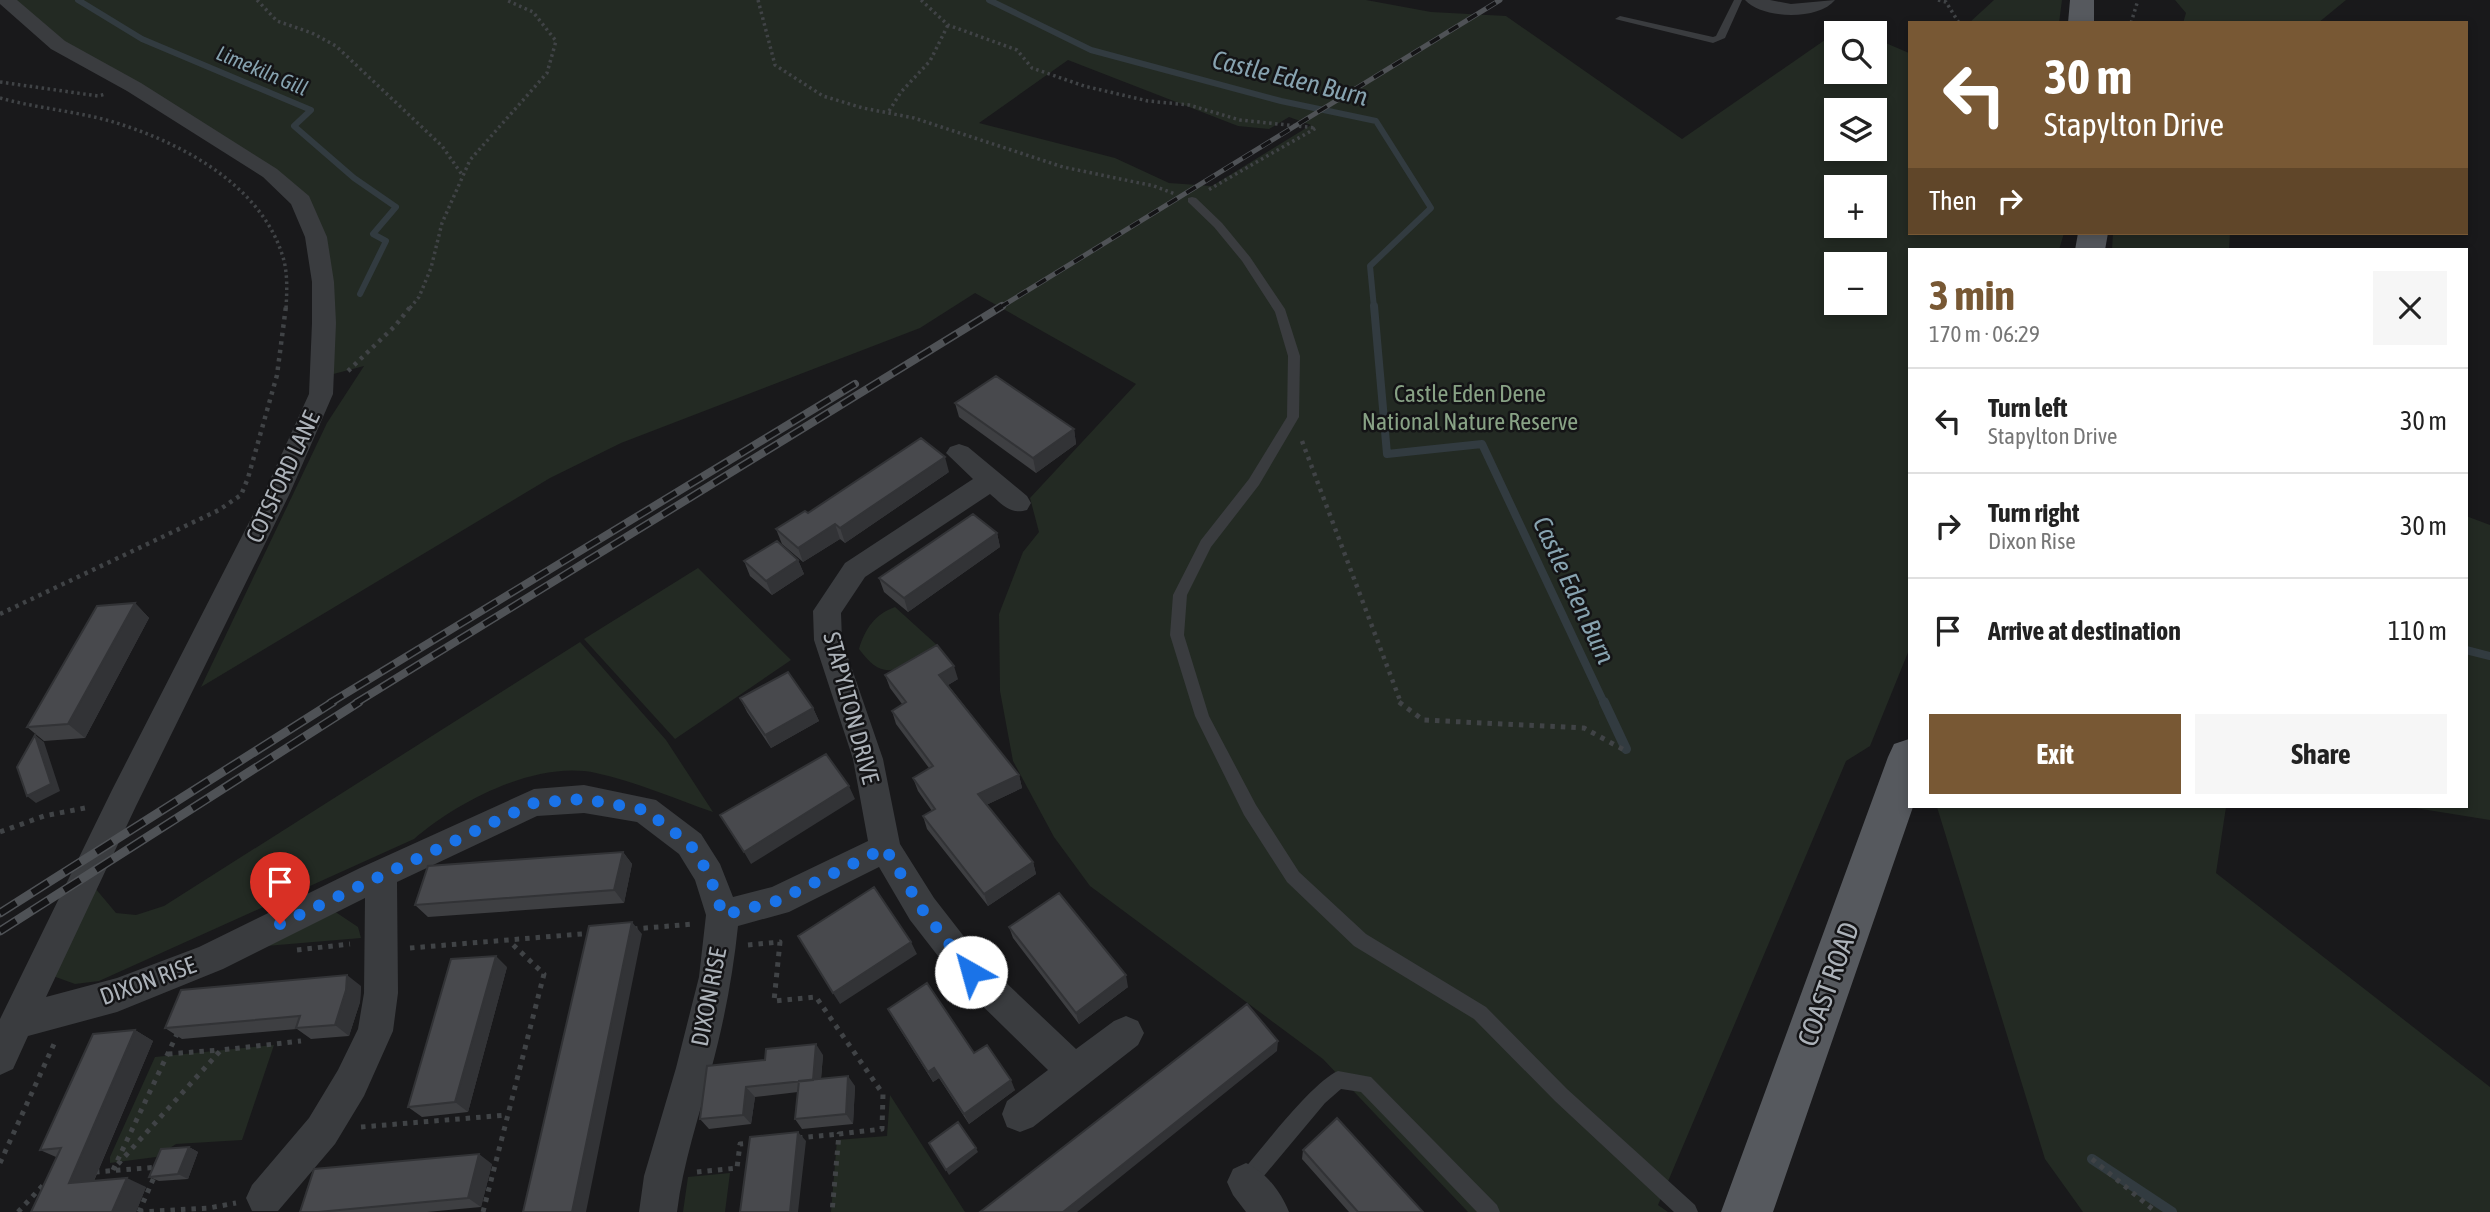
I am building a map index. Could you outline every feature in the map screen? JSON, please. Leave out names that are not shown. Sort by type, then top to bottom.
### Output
[{"type":"main road","points":[[2081,21],[2082,0]]},
{"type":"main road","name":"COAST ROAD","points":[[1747,1212],[1908,760]]},
{"type":"street","name":"COTSFORD LANE","points":[[0,1057],[122,800],[277,493],[321,394],[323,282],[316,237],[301,201],[270,173],[134,87],[58,45],[6,0]]},
{"type":"street","points":[[1754,0],[1794,10],[1816,7],[1826,0]]},
{"type":"street","points":[[960,453],[1018,503]]},
{"type":"street","name":"STAPYLTON DRIVE","points":[[991,480],[855,570],[827,611],[828,640],[868,759],[885,848],[922,909],[971,972],[1075,1072]]},
{"type":"street","name":"DIXON RISE","points":[[17,1022],[117,995],[211,958],[381,874],[534,803],[584,799],[645,810],[690,844],[709,874],[722,928],[716,976],[694,1068],[663,1176],[658,1212]]},
{"type":"street","points":[[722,928],[885,848]]},
{"type":"street","points":[[267,1205],[322,1131],[351,1083],[375,1031],[381,993],[381,874]]},
{"type":"street","points":[[1020,1114],[1126,1034]]},
{"type":"street","points":[[1246,1182],[1270,1212]]},
{"type":"lane","points":[[1620,19],[1713,40],[1720,38],[1738,0]]},
{"type":"lane","points":[[1192,200],[1218,225],[1246,259],[1281,312],[1294,356],[1293,417],[1254,482],[1206,544],[1180,595],[1177,635],[1202,716],[1250,810],[1293,877],[1360,940],[1480,1013],[1561,1095],[1688,1212]]},
{"type":"lane","points":[[1246,1182],[1319,1097],[1338,1080],[1365,1083],[1490,1212]]},
{"type":"path","points":[[257,0],[277,21],[312,33],[336,46],[442,146],[464,176]]},
{"type":"path","points":[[321,394],[365,356],[419,297],[431,268],[442,223],[470,160],[547,73],[555,41],[533,12],[506,0]]},
{"type":"path","points":[[758,0],[775,65],[823,96],[863,108],[889,111],[1063,167],[1154,186],[1192,200],[1316,128],[1241,120],[1189,105],[1148,101],[1084,86],[1032,68],[1017,50],[948,25],[921,0]]},
{"type":"path","points":[[1938,0],[1946,2],[1958,21]]},
{"type":"path","points":[[2131,21],[2138,0]]},
{"type":"path","points":[[889,111],[901,92],[930,61],[948,25]]},
{"type":"path","points":[[0,82],[98,96],[134,87]]},
{"type":"path","points":[[0,98],[25,106],[110,121],[150,134],[183,150],[233,184],[265,218],[283,257],[286,314],[279,372],[243,494],[219,510],[0,614]]},
{"type":"path","points":[[1293,417],[1400,703],[1423,720],[1584,728],[1626,751]]},
{"type":"path","points":[[0,832],[44,816],[122,800]]},
{"type":"path","points":[[628,929],[722,928],[780,942],[774,1001],[816,997],[883,1094],[882,1129],[790,1139]]},
{"type":"path","points":[[289,950],[508,940],[601,932]]},
{"type":"path","points":[[483,1212],[544,974],[508,940]]},
{"type":"path","points":[[0,1163],[70,1008]]},
{"type":"path","points":[[113,1170],[179,1030]]},
{"type":"path","points":[[169,1054],[301,1041]]},
{"type":"path","points":[[113,1170],[221,1050]]},
{"type":"path","points":[[322,1131],[507,1115]]},
{"type":"path","points":[[832,1212],[839,1134]]},
{"type":"path","points":[[663,1176],[737,1168],[740,1144],[765,1142]]},
{"type":"path","points":[[2092,1159],[2156,1212]]},
{"type":"path","points":[[88,1173],[159,1167],[139,1212],[267,1205]]},
{"type":"path","points":[[18,1212],[51,1177]]},
{"type":"green space","name":"Castle Eden Dene National Nature Reserve","points":[[6,0],[1366,0],[1431,12],[1506,16],[1682,139],[1824,41],[1824,84],[1887,84],[1887,44],[1908,53],[1908,235],[2063,235],[2060,248],[1908,248],[1908,652],[1870,746],[1846,761],[1658,1205],[1668,1212],[1468,1212],[1323,1059],[1090,886],[1054,837],[1013,761],[1000,691],[999,614],[1023,552],[1039,532],[1030,498],[1136,384],[975,293],[920,328],[621,443],[550,478],[201,687],[327,423],[364,366],[322,377],[324,323],[301,201],[58,45]],"holes":[[[1068,60],[1238,126],[1269,129],[1289,117],[1311,125],[1212,186],[1169,183],[1115,158],[979,123]]]},
{"type":"green space","points":[[1994,0],[2062,0],[2059,21],[1971,21]]},
{"type":"green space","points":[[2175,0],[2346,0],[2320,21],[2184,21],[2186,13]]},
{"type":"green space","points":[[2113,235],[2230,235],[2229,248],[2112,248]]},
{"type":"green space","points":[[2468,517],[2490,525],[2490,820],[2415,808],[2468,808]]},
{"type":"green space","points":[[698,568],[791,660],[675,739],[584,639]]},
{"type":"green space","points":[[895,607],[938,646],[905,666],[884,670],[872,663],[859,649],[872,623]]},
{"type":"green space","points":[[580,642],[666,740],[713,812],[640,785],[596,773],[573,771],[523,778],[475,798],[414,839],[99,981],[75,984],[53,976],[95,888],[116,913],[136,915],[164,906]]},
{"type":"green space","points":[[1937,808],[2226,808],[2216,873],[2490,1087],[2490,1212],[2083,1212],[2045,1159]]},
{"type":"green space","points":[[334,911],[358,927],[361,938],[243,948]]},
{"type":"green space","points":[[274,1045],[242,1140],[176,1144],[156,1157],[110,1163],[110,1157],[155,1057]]},
{"type":"green space","points":[[890,1095],[965,1212],[831,1212],[837,1140],[887,1136]]},
{"type":"green space","points":[[730,1173],[725,1212],[683,1212],[688,1177]]},
{"type":"building","points":[[996,376],[1074,429],[1033,458],[955,403]]},
{"type":"building","points":[[921,438],[945,457],[840,528],[835,524],[798,548],[776,529],[805,511],[808,513]]},
{"type":"building","points":[[973,514],[997,533],[904,598],[879,578]]},
{"type":"building","points":[[777,541],[798,560],[766,581],[744,561]]},
{"type":"building","points":[[135,603],[68,724],[27,727],[97,606]]},
{"type":"building","points":[[937,645],[954,666],[939,675],[1019,775],[978,794],[1033,862],[984,894],[923,816],[935,809],[913,778],[933,766],[892,711],[906,702],[885,675]]},
{"type":"building","points":[[788,672],[813,708],[765,735],[740,698]]},
{"type":"building","points":[[35,735],[51,784],[27,796],[17,767]]},
{"type":"building","points":[[826,754],[849,786],[744,852],[720,815]]},
{"type":"building","points":[[623,852],[614,890],[415,905],[428,866]]},
{"type":"building","points":[[874,887],[911,942],[833,993],[798,936]]},
{"type":"building","points":[[1059,893],[1126,975],[1076,1013],[1009,927]]},
{"type":"building","points":[[632,922],[572,1212],[523,1212],[589,926]]},
{"type":"building","points":[[496,956],[455,1102],[408,1107],[451,959]]},
{"type":"building","points":[[347,975],[346,990],[335,1025],[296,1028],[300,1016],[165,1028],[181,990]]},
{"type":"building","points":[[927,983],[974,1053],[987,1045],[1011,1080],[964,1114],[934,1068],[928,1072],[888,1009]]},
{"type":"building","points":[[1247,1004],[1278,1041],[1063,1212],[980,1212]]},
{"type":"building","points":[[135,1030],[69,1183],[127,1178],[112,1212],[31,1212],[61,1148],[40,1150],[93,1034]]},
{"type":"building","points":[[816,1044],[813,1080],[746,1087],[743,1115],[700,1119],[707,1066],[765,1060],[766,1049]]},
{"type":"building","points":[[848,1076],[846,1114],[795,1119],[799,1081]]},
{"type":"building","points":[[1337,1118],[1423,1212],[1358,1212],[1303,1150]]},
{"type":"building","points":[[958,1122],[976,1148],[946,1170],[929,1143]]},
{"type":"building","points":[[798,1132],[790,1212],[740,1212],[750,1137]]},
{"type":"building","points":[[189,1147],[178,1174],[149,1177],[161,1149]]},
{"type":"building","points":[[479,1154],[468,1198],[300,1212],[314,1169]]},
{"type":"waterway","name":"Limekiln Gill","points":[[78,0],[142,39],[311,110],[294,126],[354,178],[396,207],[373,234],[386,241],[360,294]]},
{"type":"waterway","name":"Castle Eden Burn","points":[[989,0],[1091,50],[1281,101],[1376,121],[1431,208],[1370,266],[1374,308]]},
{"type":"waterway","name":"Castle Eden Burn","points":[[1374,306],[1387,454],[1482,444],[1604,703]]},
{"type":"waterway","points":[[2468,650],[2490,656]]},
{"type":"waterway","name":"Castle Eden Burn","points":[[1604,702],[1626,749]]},
{"type":"waterway","name":"Castle Eden Burn","points":[[2092,1159],[2172,1212]]},
{"type":"railway","points":[[999,308],[1500,0]]},
{"type":"railway","points":[[356,703],[1002,306]]},
{"type":"railway","points":[[330,703],[855,384]]},
{"type":"railway","points":[[0,913],[333,702]]},
{"type":"railway","points":[[0,931],[359,702]]},
{"type":"route","points":[[280,924],[534,803],[584,799],[645,810],[690,844],[709,874],[723,915],[777,901],[885,848],[922,909],[971,972]]}]
